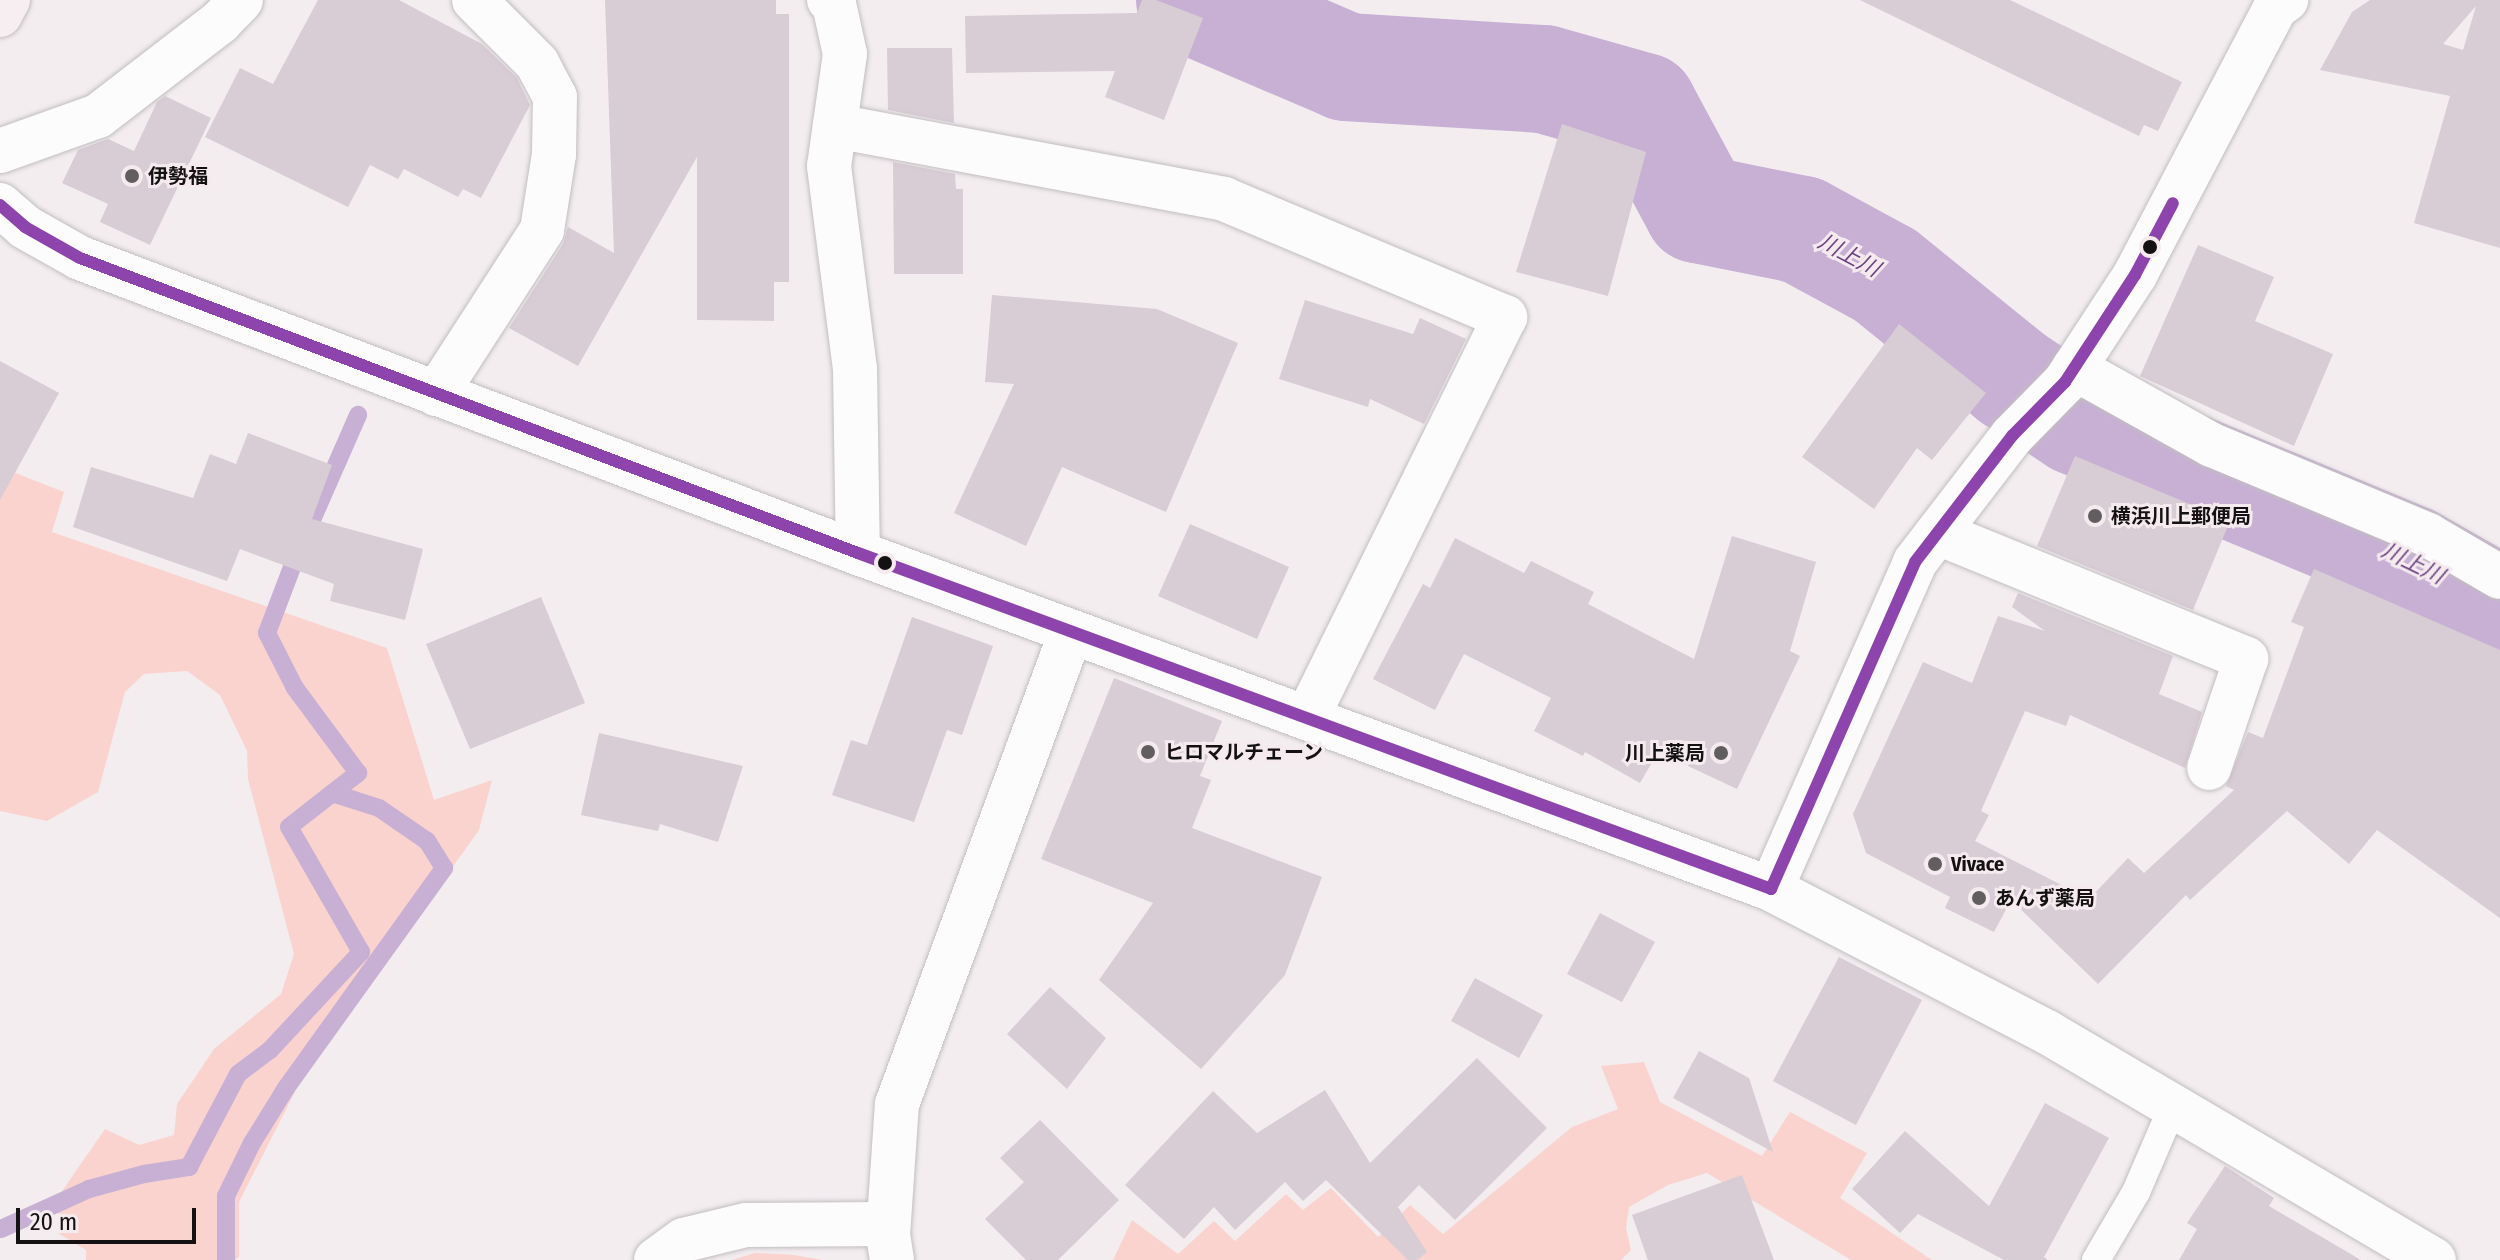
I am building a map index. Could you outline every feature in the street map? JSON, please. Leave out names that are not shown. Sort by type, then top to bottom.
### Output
[{"type":"highway","points":[[0,15],[8,0]]},
{"type":"street","points":[[0,151],[98,116],[220,22],[241,0]]},
{"type":"street","points":[[436,394],[542,230],[554,154],[555,97],[537,63],[474,0]]},
{"type":"street","points":[[829,0],[834,4],[845,54],[829,166],[855,369],[858,553]]},
{"type":"street","points":[[1771,889],[1915,562],[2012,436],[2069,375],[2135,275],[2268,3]]},
{"type":"street","points":[[835,126],[1224,199],[1505,317],[1307,718]]},
{"type":"street","points":[[0,205],[25,227],[80,258],[858,553],[1771,889],[2047,1032],[2427,1258]]},
{"type":"street","points":[[2069,375],[2212,445],[2428,535],[2500,577]]},
{"type":"street","points":[[1938,533],[2246,659],[2209,768]]},
{"type":"street","points":[[656,1260],[684,1240],[746,1225],[890,1242],[897,1104],[1071,632]]},
{"type":"lane","points":[[2096,1260],[2136,1192],[2173,1106]]},
{"type":"shaded area","points":[[0,467],[64,492],[52,532],[387,648],[434,800],[492,780],[479,830],[301,1080],[239,1202],[239,1257],[235,1260],[86,1260],[86,1250],[58,1233],[60,1194],[105,1129],[139,1145],[174,1135],[177,1104],[214,1049],[281,994],[294,954],[248,779],[247,751],[220,695],[187,671],[144,674],[125,692],[98,792],[47,821],[0,811]]},
{"type":"shaded area","points":[[1644,1062],[1660,1102],[1762,1156],[1790,1112],[1867,1153],[1840,1198],[1932,1260],[1851,1260],[1707,1173],[1668,1185],[1629,1207],[1626,1228],[1631,1250],[1621,1260],[1113,1260],[1132,1220],[1178,1254],[1214,1221],[1235,1241],[1286,1194],[1303,1210],[1331,1188],[1378,1237],[1410,1205],[1443,1234],[1572,1127],[1618,1109],[1601,1066]]},
{"type":"shaded area","points":[[755,1253],[794,1255],[823,1260],[731,1260]]},
{"type":"building","points":[[318,0],[399,0],[482,44],[517,78],[530,105],[481,198],[463,189],[458,197],[404,169],[398,179],[370,165],[348,207],[205,137],[240,68],[273,84]]},
{"type":"building","points":[[605,0],[776,0],[776,14],[789,14],[789,282],[774,282],[774,321],[697,320],[697,157],[578,366],[509,328],[563,244],[568,227],[614,253]]},
{"type":"building","points":[[1142,0],[1156,0],[1203,18],[1164,120],[1105,97],[1115,71],[966,73],[965,16],[1137,13]]},
{"type":"building","points":[[1860,0],[2010,0],[2182,82],[2158,131],[2144,125],[2139,136]]},
{"type":"building","points":[[2370,0],[2500,0],[2500,248],[2414,223],[2450,96],[2320,70],[2352,12]],"holes":[[[2476,6],[2463,50],[2443,44]]]},
{"type":"building","points":[[887,48],[952,48],[954,123],[888,110]]},
{"type":"building","points":[[165,96],[211,118],[150,245],[100,222],[108,204],[62,183],[78,150],[108,139],[134,151],[157,102]]},
{"type":"building","points":[[1562,124],[1646,152],[1608,296],[1516,272]]},
{"type":"building","points":[[893,162],[955,174],[956,189],[963,189],[963,274],[894,274]]},
{"type":"building","points":[[2198,245],[2274,277],[2255,321],[2333,354],[2294,446],[2140,376]]},
{"type":"building","points":[[992,295],[1157,309],[1238,343],[1166,512],[1062,467],[1026,546],[954,513],[1014,384],[985,382]]},
{"type":"building","points":[[1305,300],[1413,334],[1420,318],[1466,339],[1424,424],[1370,399],[1368,407],[1279,379]]},
{"type":"building","points":[[1899,324],[1986,393],[1932,460],[1917,448],[1874,509],[1802,457]]},
{"type":"building","points":[[0,361],[59,393],[0,500]]},
{"type":"building","points":[[248,433],[332,465],[312,519],[423,549],[405,620],[330,601],[334,584],[240,549],[227,581],[73,527],[91,467],[193,498],[210,454],[236,464]]},
{"type":"building","points":[[2075,456],[2230,521],[2193,610],[2037,546]]},
{"type":"building","points":[[1190,524],[1289,567],[1257,639],[1158,596]]},
{"type":"building","points":[[1732,536],[1816,562],[1790,651],[1800,656],[1737,789],[1658,752],[1640,783],[1585,752],[1583,756],[1534,731],[1551,698],[1464,654],[1435,710],[1373,679],[1423,584],[1430,588],[1455,538],[1524,573],[1531,561],[1594,592],[1588,604],[1694,659]]},
{"type":"building","points":[[2314,569],[2500,650],[2500,918],[2377,830],[2349,864],[2287,811],[2190,900],[2186,895],[2098,984],[2011,900],[1994,932],[1945,908],[1950,897],[1866,853],[1853,814],[1923,662],[1972,683],[1998,616],[2045,631],[2012,607],[2018,593],[2173,656],[2159,694],[2202,712],[2185,768],[2070,715],[2066,726],[2025,711],[1981,811],[1989,815],[1975,841],[2089,899],[2128,858],[2144,873],[2234,790],[2226,786],[2248,732],[2263,738],[2304,627],[2291,622]]},
{"type":"building","points":[[541,597],[585,703],[470,749],[426,644]]},
{"type":"building","points":[[912,617],[993,646],[962,735],[947,730],[914,822],[832,795],[851,740],[867,745]]},
{"type":"building","points":[[1114,678],[1222,721],[1200,776],[1211,780],[1192,828],[1322,877],[1285,975],[1201,1069],[1099,980],[1153,903],[1041,859]]},
{"type":"building","points":[[599,733],[743,766],[718,842],[660,824],[658,831],[581,815]]},
{"type":"building","points":[[1600,913],[1655,942],[1622,1002],[1567,974]]},
{"type":"building","points":[[1839,957],[1922,1000],[1856,1125],[1773,1081]]},
{"type":"building","points":[[1475,978],[1543,1015],[1519,1058],[1451,1021]]},
{"type":"building","points":[[1050,987],[1106,1038],[1067,1089],[1007,1034]]},
{"type":"building","points":[[1699,1051],[1749,1078],[1773,1152],[1673,1098]]},
{"type":"building","points":[[1477,1058],[1547,1128],[1455,1220],[1419,1185],[1398,1207],[1427,1252],[1417,1260],[1408,1260],[1326,1180],[1303,1201],[1285,1182],[1235,1230],[1214,1207],[1184,1239],[1125,1185],[1213,1091],[1257,1133],[1325,1090],[1370,1163]]},
{"type":"building","points":[[2045,1103],[2109,1138],[2044,1257],[2048,1260],[2004,1260],[1918,1214],[1900,1233],[1852,1189],[1905,1131],[1989,1206]]},
{"type":"building","points":[[1040,1120],[1119,1200],[1058,1260],[1026,1260],[985,1219],[1024,1182],[1000,1158]]},
{"type":"building","points":[[2225,1166],[2274,1198],[2269,1206],[2361,1260],[2179,1260],[2197,1229],[2187,1223]]},
{"type":"building","points":[[1742,1175],[1774,1260],[1648,1260],[1632,1215]]},
{"type":"waterway","name":"川上川","points":[[1190,0],[1346,67],[1544,79],[1643,107],[1698,209],[1802,230],[1885,275],[2012,378],[2077,421],[2410,559],[2500,610]]},
{"type":"waterway","points":[[1,1229],[89,1189],[144,1174],[189,1167],[238,1074],[270,1050],[361,952],[289,827],[358,773],[295,688],[267,633],[297,554],[358,415]]},
{"type":"waterway","points":[[226,1260],[226,1196],[252,1143],[286,1088],[444,868],[427,841],[379,808],[332,793]]},
{"type":"transit line","points":[[1771,889],[1915,562],[2012,436],[2065,382],[2135,275],[2173,203]]},
{"type":"transit line","points":[[0,205],[25,227],[80,258],[858,553],[1771,889]]},
{"type":"place","name":"伊勢福","points":[[132,176]]},
{"type":"place","name":"横浜川上郵便局","points":[[2095,516]]},
{"type":"place","name":"ヒロマルチェーン","points":[[1148,752]]},
{"type":"place","name":"川上薬局","points":[[1721,753]]},
{"type":"place","name":"Vivace","points":[[1935,864]]},
{"type":"place","name":"あんず薬局","points":[[1979,898]]}]
